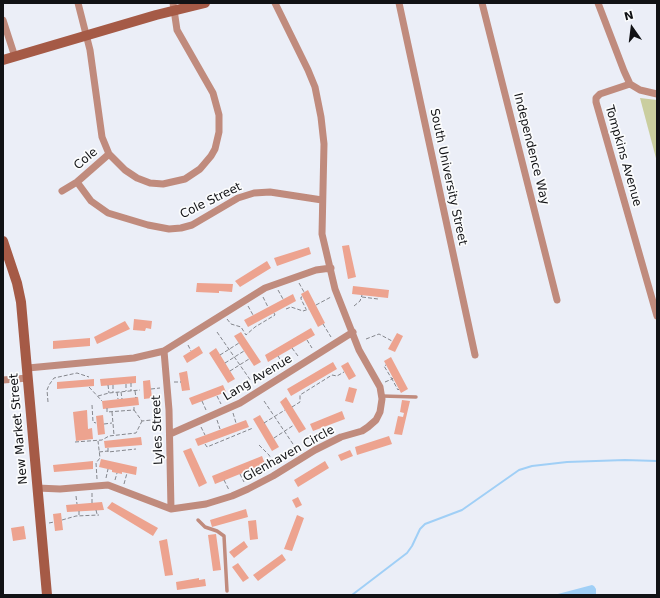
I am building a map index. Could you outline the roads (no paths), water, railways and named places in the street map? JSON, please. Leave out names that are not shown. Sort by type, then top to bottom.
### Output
[{"type":"street","points":[[78,3],[90,50],[102,137],[109,154],[125,170],[137,178],[150,183],[163,184],[178,182],[193,174],[206,163],[215,149],[220,123],[216,104],[208,84],[177,30],[173,7]]},
{"type":"street","points":[[3,60],[86,36],[173,7],[205,3]]},
{"type":"street","points":[[275,3],[308,70],[315,88],[321,117],[324,144],[322,234],[335,289],[360,350],[380,387],[382,396]]},
{"type":"street","name":"South University Street","points":[[399,3],[475,355]]},
{"type":"street","name":"Independence Way","points":[[482,3],[557,300]]},
{"type":"street","points":[[598,3],[630,84],[640,90],[657,94]]},
{"type":"street","points":[[3,20],[15,57]]},
{"type":"street","name":"Tompkins Avenue","points":[[630,84],[600,94],[596,98],[596,102],[657,316]]},
{"type":"street","name":"Cole","points":[[62,191],[77,182],[109,154]]},
{"type":"street","name":"Cole Street","points":[[77,182],[92,201],[108,213],[148,225],[169,229],[192,225],[238,198],[254,193],[270,192],[322,200]]},
{"type":"street","name":"New Market Street","points":[[3,240],[20,292],[46,595]]},
{"type":"street","points":[[3,380],[28,373],[134,358],[164,351],[265,288],[316,270],[330,268]]},
{"type":"street","name":"Lang Avenue","points":[[170,434],[240,403],[353,332]]},
{"type":"street","name":"Lyles Street","points":[[164,351],[170,434],[171,508]]},
{"type":"street","name":"Glenhaven Circle","points":[[37,488],[60,489],[108,485],[171,508],[206,504],[232,496],[273,476],[314,450],[341,437],[362,431],[376,420],[382,404],[382,396]]},
{"type":"lane","points":[[382,396],[416,397]]},
{"type":"lane","points":[[198,520],[205,527],[217,531],[224,536],[227,591]]},
{"type":"water","points":[[592,585],[596,589],[596,595],[554,595]]},
{"type":"waterway","points":[[352,595],[407,553],[420,529],[425,524],[462,510],[519,470],[532,466],[567,462],[625,460],[657,461]]}]
